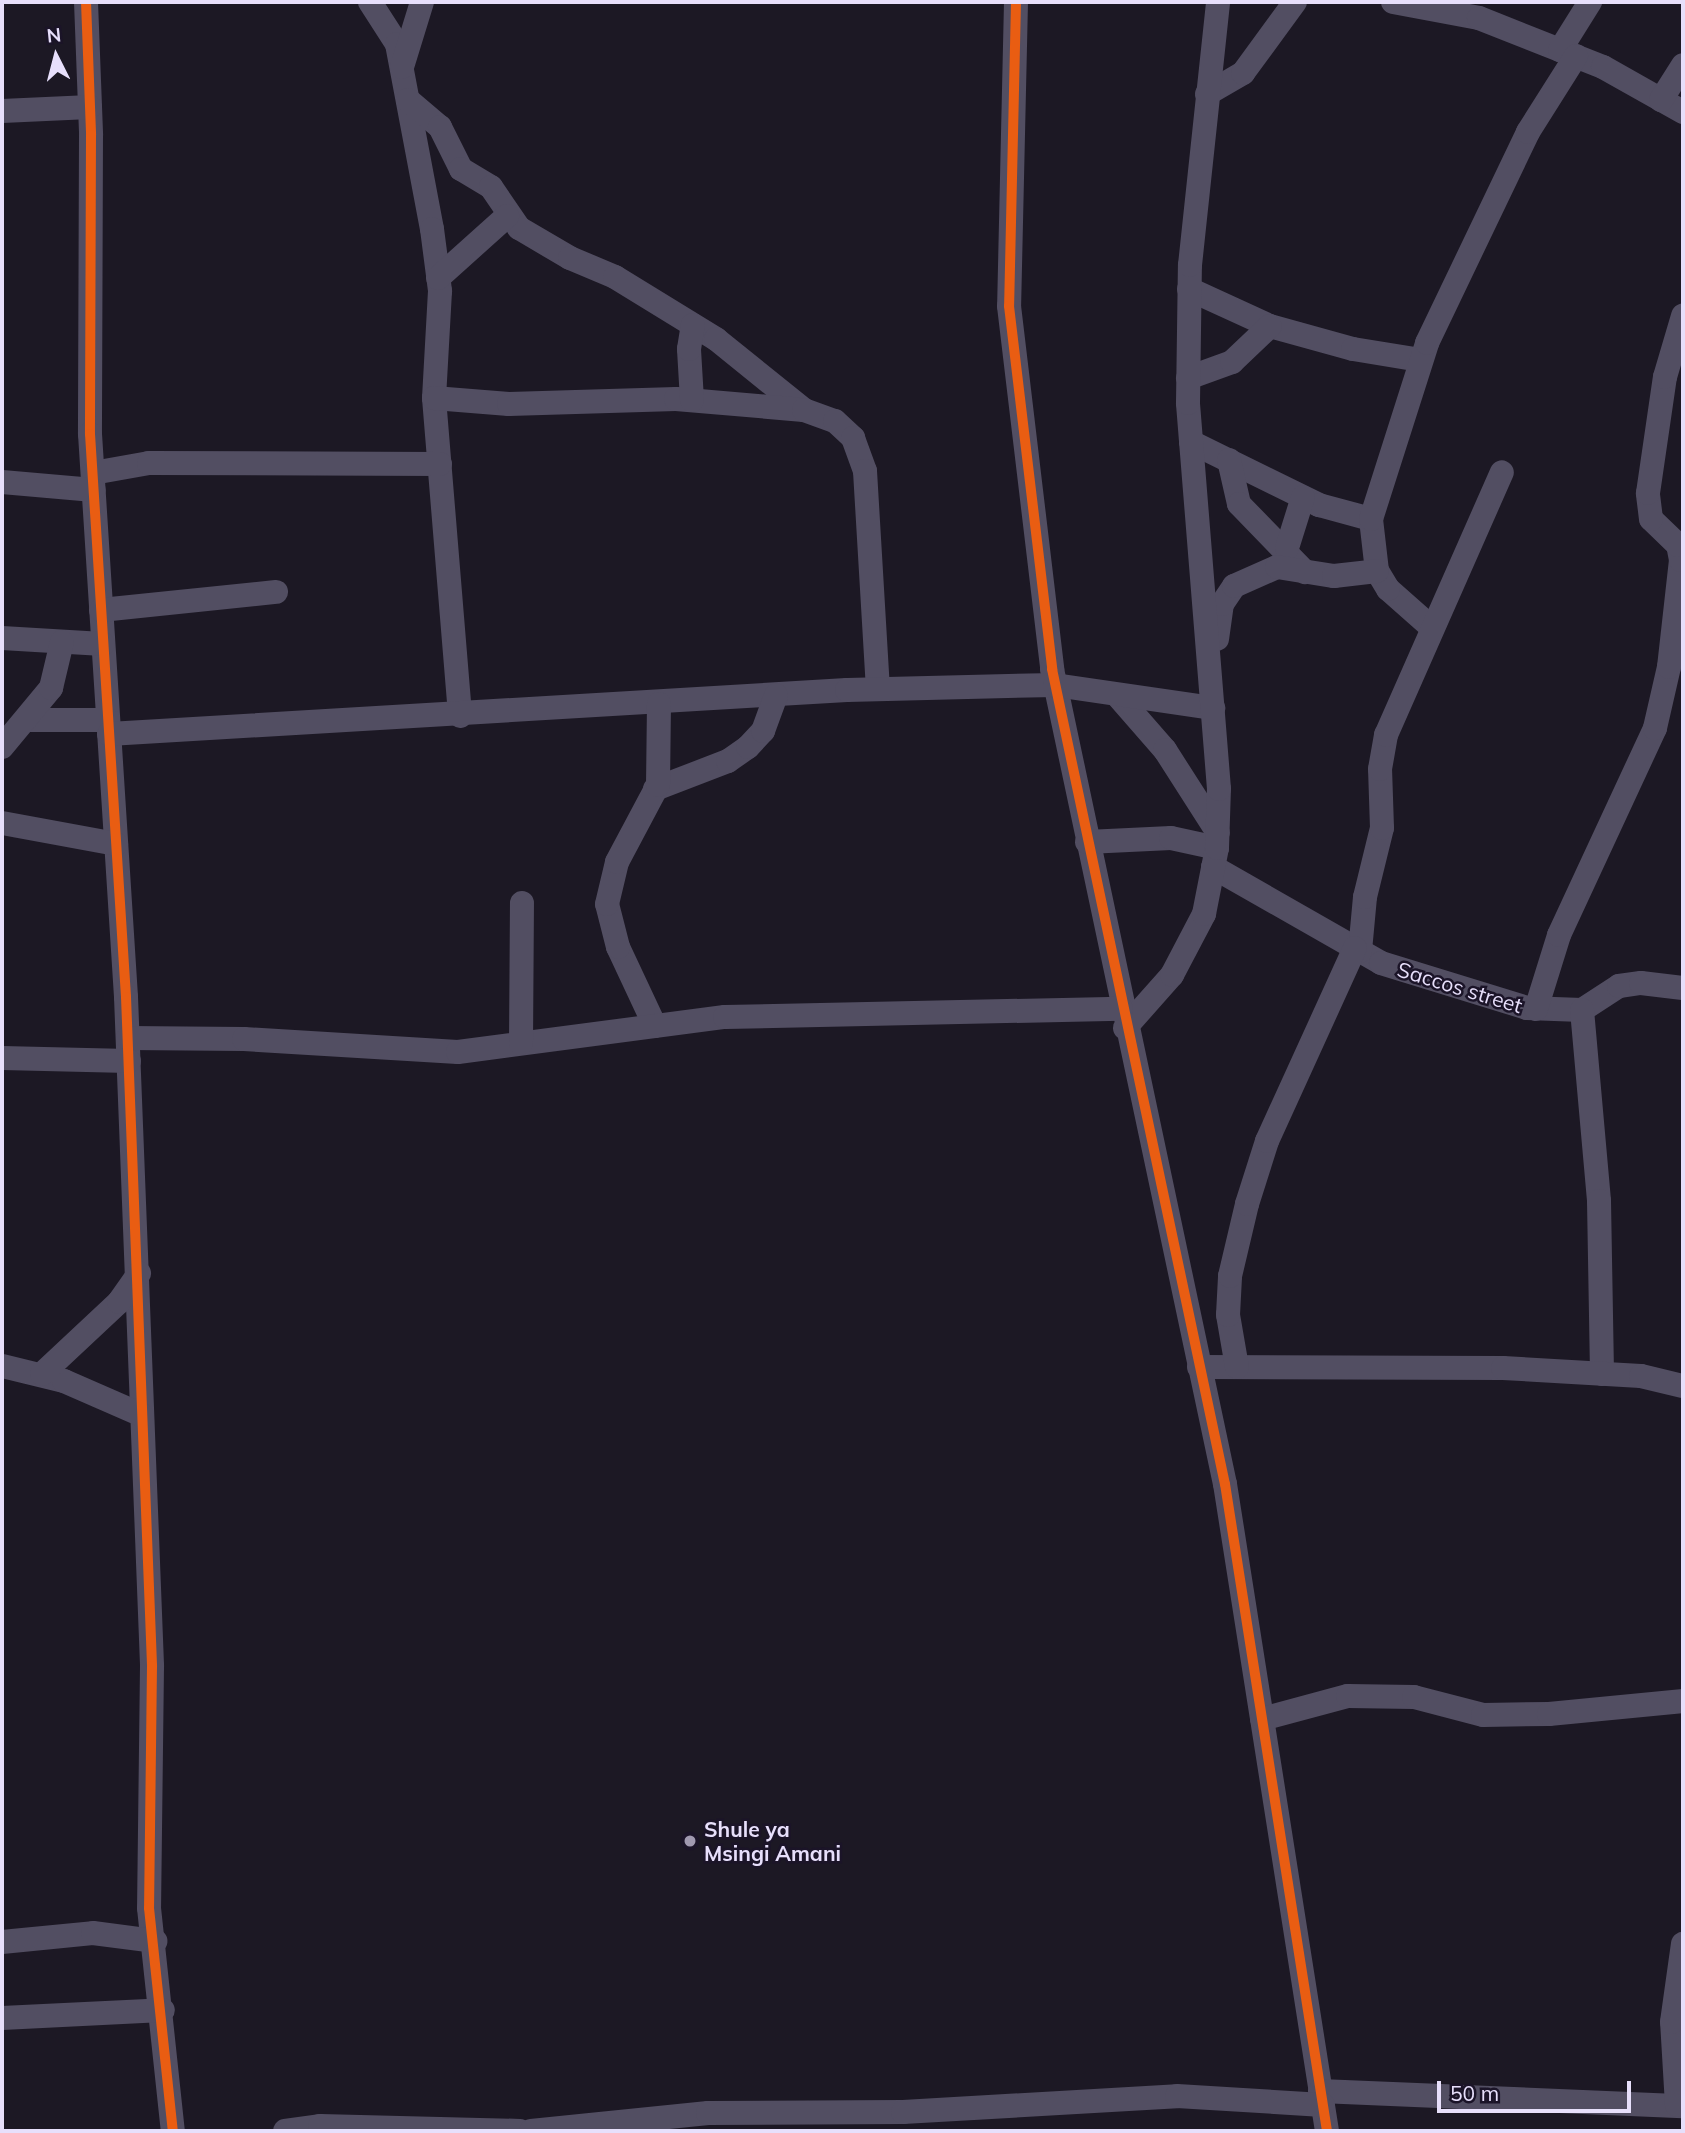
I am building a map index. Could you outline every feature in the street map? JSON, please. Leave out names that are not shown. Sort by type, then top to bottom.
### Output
[{"type":"street","points":[[86,2],[90,107],[93,482],[129,1050],[152,1666],[149,1908],[163,2010],[173,2131]]},
{"type":"street","points":[[370,2],[397,44],[439,278],[434,398],[460,716]]},
{"type":"street","points":[[402,68],[422,2]]},
{"type":"street","points":[[1016,2],[1009,306],[1055,685],[1123,1018],[1225,1484],[1327,2131]]},
{"type":"street","points":[[2,1058],[244,1039],[458,1052],[738,1017],[1123,1018],[1172,975],[1203,914],[1216,849],[1213,708],[1188,378],[1189,289],[1218,2]]},
{"type":"street","points":[[1207,94],[1242,73],[1295,2]]},
{"type":"street","points":[[1393,2],[1479,18],[1568,53],[1683,112]]},
{"type":"street","points":[[1431,627],[1388,589],[1377,570],[1371,519],[1421,360],[1500,185],[1568,53],[1590,2]]},
{"type":"street","points":[[1661,100],[1683,65]]},
{"type":"street","points":[[408,100],[440,127],[461,169],[491,187],[507,216],[538,242],[615,278],[693,325],[776,384],[804,410]]},
{"type":"street","points":[[2,111],[90,107]]},
{"type":"street","points":[[439,278],[507,216]]},
{"type":"street","points":[[1189,289],[1270,326],[1353,349],[1421,360]]},
{"type":"street","points":[[1536,1009],[1559,935],[1655,728],[1669,667],[1681,560],[1678,545],[1651,519],[1648,493],[1665,377],[1683,316]]},
{"type":"street","points":[[692,400],[689,349],[693,325]]},
{"type":"street","points":[[1188,378],[1233,362],[1270,326]]},
{"type":"street","points":[[434,398],[509,404],[692,400],[804,410],[835,421],[853,438],[865,471],[878,690]]},
{"type":"street","points":[[1191,442],[1303,497],[1371,519]]},
{"type":"street","points":[[1229,460],[1239,504],[1250,519],[1287,548],[1305,572]]},
{"type":"street","points":[[2,482],[93,482],[149,463],[440,464]]},
{"type":"street","points":[[1237,1367],[1228,1315],[1230,1276],[1247,1204],[1267,1141],[1357,949],[1365,897],[1382,828],[1380,769],[1386,735],[1431,627],[1503,472]]},
{"type":"street","points":[[1287,548],[1303,497]]},
{"type":"street","points":[[1208,645],[1220,634],[1222,604],[1234,586],[1277,567],[1334,576],[1377,570]]},
{"type":"street","points":[[101,610],[276,592]]},
{"type":"street","points":[[2,638],[103,644]]},
{"type":"street","points":[[2,747],[51,688],[62,642]]},
{"type":"street","points":[[26,720],[108,727],[460,716],[776,695],[1055,685],[1213,708]]},
{"type":"street","points":[[655,789],[728,761],[748,747],[763,732],[776,695]]},
{"type":"street","points":[[1117,695],[1165,750],[1216,849]]},
{"type":"street","points":[[655,1026],[618,947],[607,904],[617,862],[655,789],[659,704]]},
{"type":"street","points":[[2,823],[116,844]]},
{"type":"street","points":[[1087,842],[1171,838],[1216,849]]},
{"type":"street","name":"Saccos street","points":[[1216,849],[1357,949],[1434,983],[1536,1009],[1582,1010]]},
{"type":"street","points":[[521,1043],[522,903]]},
{"type":"street","points":[[1602,1374],[1599,1201],[1582,1010],[1619,986],[1641,982],[1683,988]]},
{"type":"street","points":[[41,1374],[119,1301],[139,1273]]},
{"type":"street","points":[[2,1366],[41,1374],[142,1415]]},
{"type":"street","points":[[1199,1367],[1503,1368],[1642,1376],[1683,1386]]},
{"type":"street","points":[[1262,1719],[1348,1696],[1414,1697],[1483,1715],[1549,1714],[1683,1701]]},
{"type":"street","points":[[2,1942],[93,1933],[155,1941]]},
{"type":"street","points":[[531,2131],[708,2113],[903,2112],[1177,2096],[1680,2105],[1672,2022],[1683,1944]]},
{"type":"street","points":[[2,2018],[163,2010]]},
{"type":"street","points":[[285,2131],[320,2126],[520,2131]]},
{"type":"cycle path","points":[[86,2],[91,135],[90,434],[126,997],[152,1666],[149,1908],[173,2131]]},
{"type":"cycle path","points":[[1016,2],[1009,306],[1052,669],[1225,1484],[1327,2131]]},
{"type":"place","name":"Shule ya Msingi Amani","points":[[690,1841]]}]
